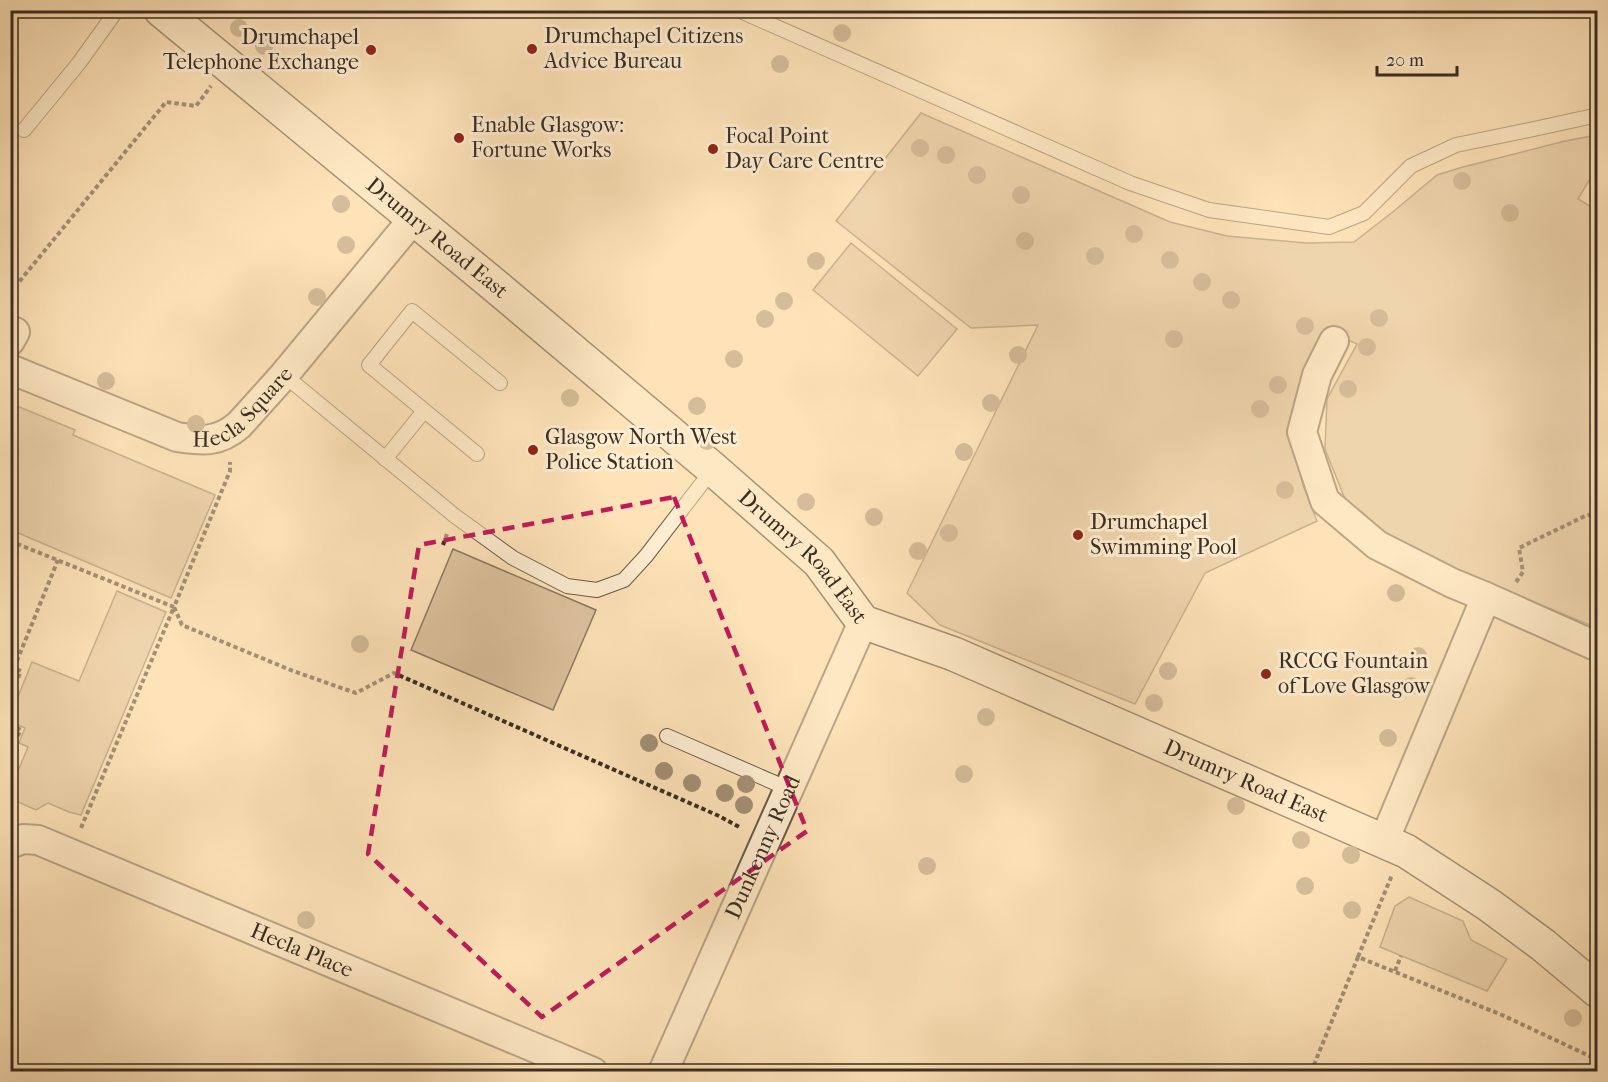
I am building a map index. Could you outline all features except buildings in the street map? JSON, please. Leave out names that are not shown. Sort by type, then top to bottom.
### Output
[{"type":"street","name":"Drumry Road East","points":[[161,10],[414,218],[819,562],[863,622],[954,654],[1395,846],[1489,905],[1543,945],[1598,991]]},
{"type":"street","name":"Hecla Square","points":[[10,369],[177,437],[202,441],[222,436],[239,425],[284,375],[414,218]]},
{"type":"street","points":[[1334,341],[1317,375],[1302,432],[1325,501],[1377,545],[1452,583],[1598,647]]},
{"type":"street","points":[[1395,846],[1494,600]]},
{"type":"street","name":"Dunkenny Road","points":[[663,1071],[863,622]]},
{"type":"street","name":"Hecla Place","points":[[10,844],[23,839],[38,840],[593,1071]]},
{"type":"lane","points":[[24,130],[79,63],[117,10]]},
{"type":"lane","points":[[738,10],[1130,183],[1209,210],[1329,227],[1364,213],[1412,166],[1456,145],[1598,115]]},
{"type":"lane","points":[[477,454],[369,365],[412,311],[500,383]]},
{"type":"lane","points":[[284,375],[455,516],[513,558],[567,585],[597,590],[624,580],[646,556],[713,470]]},
{"type":"lane","points":[[385,459],[424,411]]},
{"type":"lane","points":[[667,736],[789,789]]},
{"type":"path","points":[[10,294],[166,102],[196,106],[228,64]]},
{"type":"path","points":[[70,853],[230,471],[231,432]]},
{"type":"path","points":[[1494,600],[1523,572],[1519,548],[1585,516],[1598,513]]},
{"type":"path","points":[[10,541],[174,607],[182,625],[293,671],[356,693],[394,673],[719,816],[766,841]]},
{"type":"path","points":[[10,697],[21,671],[12,667],[58,560]]},
{"type":"path","points":[[10,724],[21,730],[16,739],[10,737]]},
{"type":"path","points":[[10,747],[17,750],[10,766]]},
{"type":"path","points":[[1311,1071],[1392,876],[1395,846]]},
{"type":"path","points":[[1395,971],[1401,956]]},
{"type":"path","points":[[1358,957],[1502,1015],[1598,1060]]},
{"type":"highlighted area","points":[[674,497],[807,831],[542,1017],[368,854],[419,545]]},
{"type":"shaded area","points":[[921,113],[1170,222],[1227,236],[1306,243],[1354,242],[1437,175],[1565,141],[1597,135],[1597,167],[1578,199],[1598,211],[1597,628],[1485,582],[1380,534],[1347,504],[1325,449],[1327,399],[1357,344],[1326,330],[1289,429],[1303,485],[1317,521],[1205,573],[1135,704],[940,625],[907,593],[1038,325],[971,328],[836,221]]},
{"type":"shaded area","points":[[851,243],[957,329],[918,376],[813,290]]},
{"type":"shaded area","points":[[17,406],[75,430],[73,435],[215,495],[171,598],[11,530],[10,420]]},
{"type":"shaded area","points":[[453,549],[596,610],[553,710],[411,650]]},
{"type":"shaded area","points":[[117,591],[166,612],[81,815],[48,803],[36,810],[11,799],[11,788],[28,747],[19,743],[25,728],[11,722],[11,714],[32,662],[79,681]]},
{"type":"shaded area","points":[[1409,897],[1463,921],[1471,940],[1507,959],[1487,991],[1380,947],[1395,906]]},
{"type":"place","name":"Drumchapel Citizens Advice Bureau","points":[[532,49]]},
{"type":"place","name":"Drumchapel Telephone Exchange","points":[[371,50]]},
{"type":"place","name":"Enable Glasgow: Fortune Works","points":[[459,138]]},
{"type":"place","name":"Focal Point Day Care Centre","points":[[713,149]]},
{"type":"place","name":"Glasgow North West Police Station","points":[[533,450]]},
{"type":"place","name":"Drumchapel Swimming Pool","points":[[1078,535]]},
{"type":"place","name":"RCCG Fountain of Love Glasgow","points":[[1266,674]]}]
